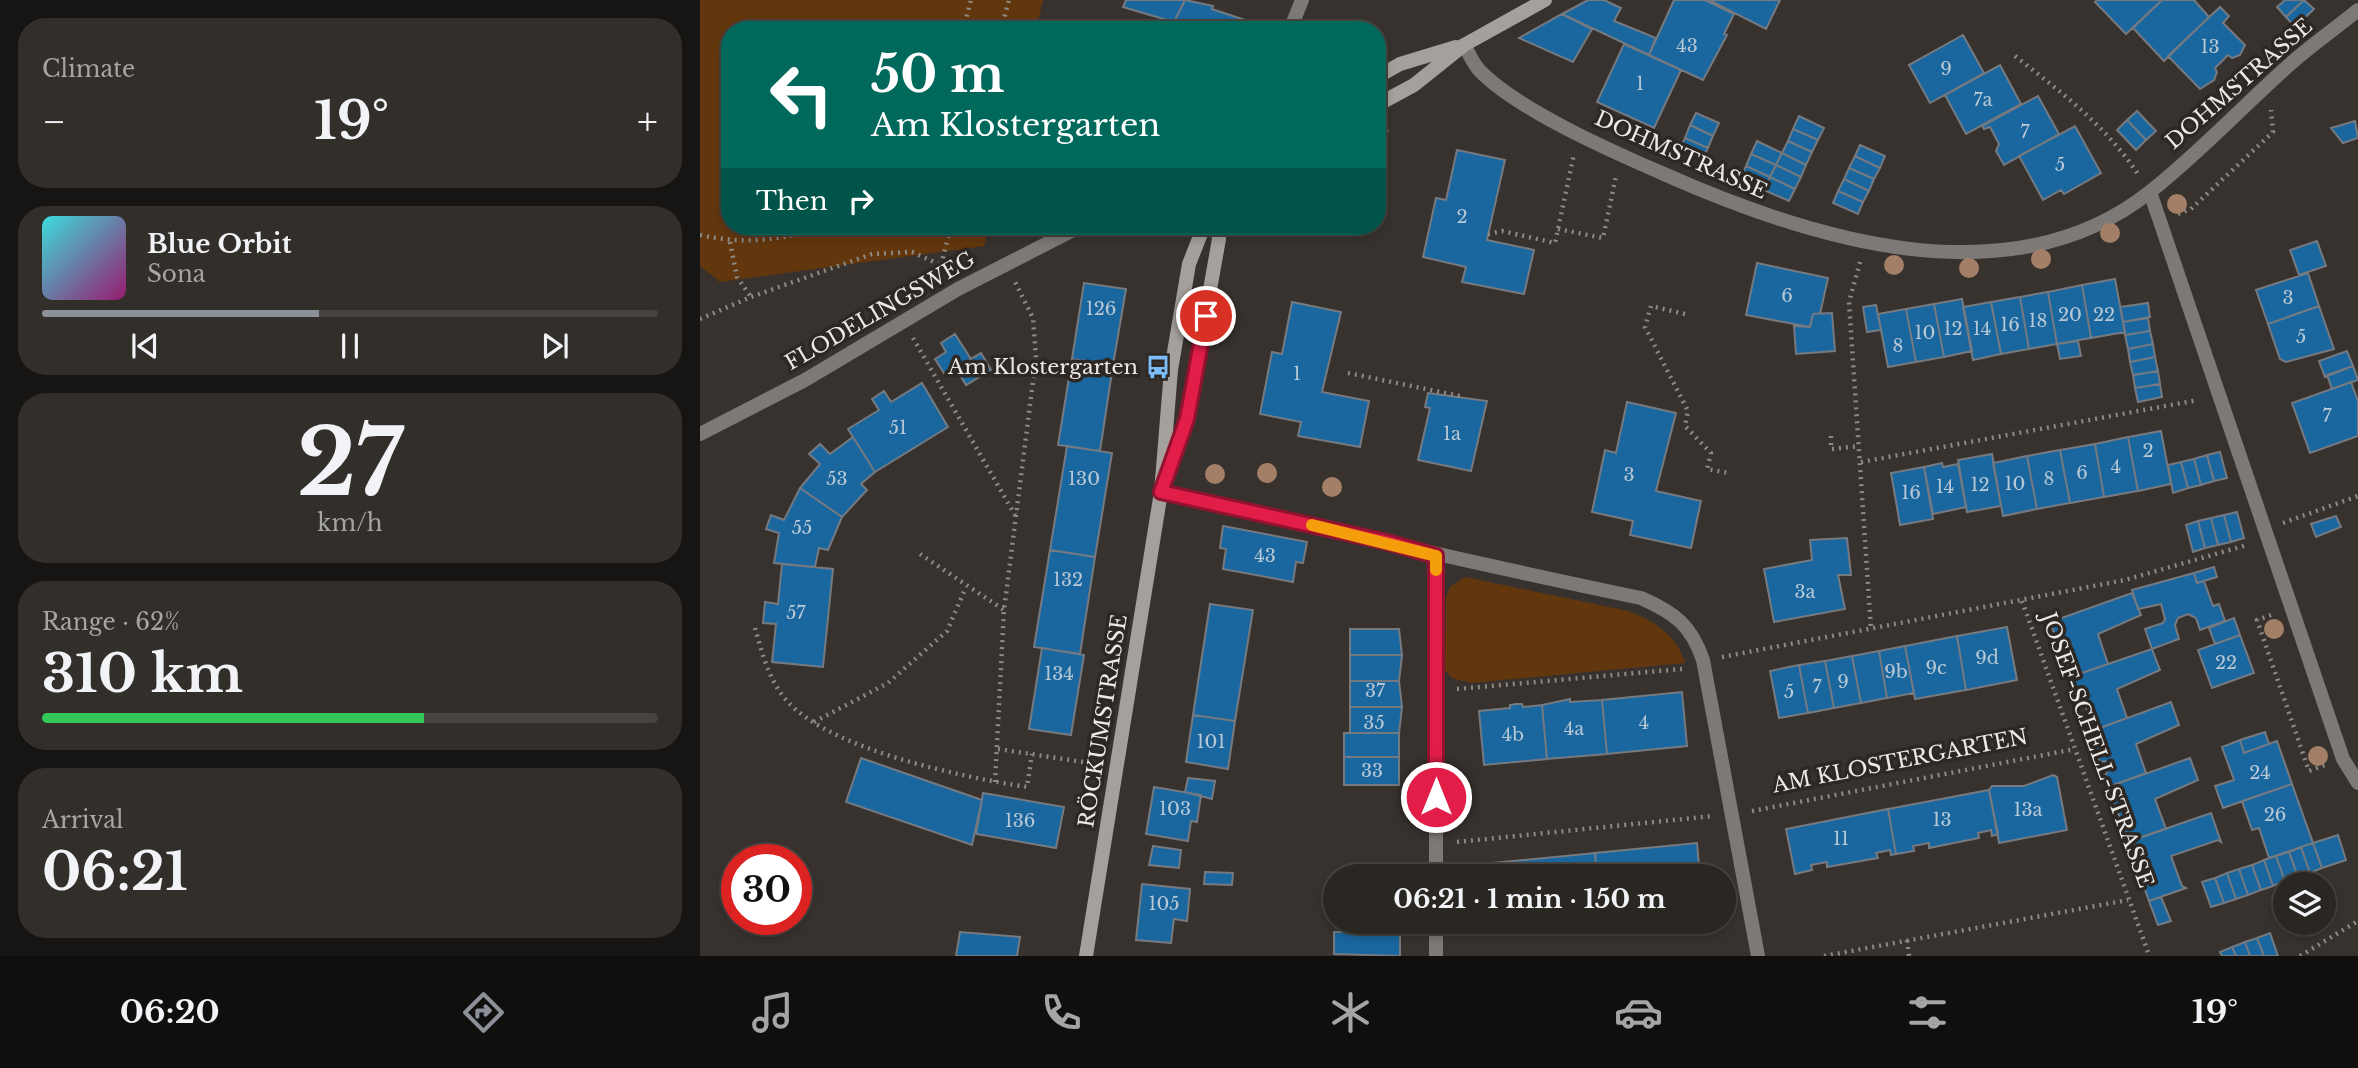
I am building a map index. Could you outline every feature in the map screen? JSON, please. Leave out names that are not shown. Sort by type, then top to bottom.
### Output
[{"type":"street","points":[[1294,21],[1302,0]]},
{"type":"street","points":[[1386,100],[1413,85],[1464,45],[1545,0]]},
{"type":"street","name":"DOHMSTRASSE","points":[[1464,45],[1478,70],[1502,90],[1621,154],[1759,213],[1865,241],[1949,254],[2009,250],[2084,229],[2150,192],[2290,64],[2358,10]]},
{"type":"street","points":[[1386,71],[1400,64],[1464,45]]},
{"type":"street","points":[[2150,192],[2343,759],[2358,783]]},
{"type":"street","name":"FLODELINGSWEG","points":[[700,433],[805,380],[958,289],[1062,235]]},
{"type":"street","name":"RÖCKUMSTRASSE","points":[[1086,956],[1161,492],[1171,370],[1189,264],[1200,235]]},
{"type":"street","name":"RÖCKUMSTRASSE","points":[[1161,492],[1187,419],[1218,235]]},
{"type":"street","points":[[1161,492],[1387,542],[1436,556],[1641,598],[1666,609],[1695,635],[1703,664],[1758,956]]},
{"type":"street","points":[[1436,556],[1436,864]]},
{"type":"street","points":[[1436,934],[1436,956]]},
{"type":"path","points":[[965,21],[971,0]]},
{"type":"path","points":[[1003,21],[1009,0]]},
{"type":"path","points":[[2015,56],[2078,104],[2118,144],[2150,192]]},
{"type":"path","points":[[1488,234],[1502,231],[1555,243],[1578,133]]},
{"type":"path","points":[[1558,229],[1603,238],[1621,154]]},
{"type":"path","points":[[700,235],[730,242],[800,235]]},
{"type":"path","points":[[941,265],[949,235]]},
{"type":"path","points":[[1865,241],[1849,302],[1871,629]]},
{"type":"path","points":[[730,242],[737,277],[751,297]]},
{"type":"path","points":[[700,319],[751,297],[872,254],[912,252],[941,265],[958,289]]},
{"type":"path","points":[[995,782],[1004,610],[1033,385],[1036,337],[1033,318],[1005,263]]},
{"type":"path","points":[[1685,314],[1651,306],[1645,327],[1688,411],[1685,426],[1710,453],[1707,469],[1729,473]]},
{"type":"path","points":[[904,322],[1015,516]]},
{"type":"path","points":[[1348,373],[1460,396]]},
{"type":"path","points":[[1861,462],[2220,396]]},
{"type":"path","points":[[1830,436],[1831,449],[1859,446]]},
{"type":"path","name":"JOSEF-SCHELL-STRASSE","points":[[2149,955],[2022,601],[2125,580],[2267,534],[2358,496]]},
{"type":"path","points":[[920,554],[1004,610]]},
{"type":"path","points":[[813,723],[888,683],[947,631],[966,587]]},
{"type":"path","points":[[1435,689],[1703,664],[2022,601]]},
{"type":"path","points":[[2292,608],[2257,620],[2309,771],[2343,759]]},
{"type":"path","points":[[755,628],[771,677],[787,701],[813,723],[835,736],[867,748],[995,782],[1027,787],[1032,754]]},
{"type":"path","points":[[998,749],[1079,761]]},
{"type":"path","name":"AM KLOSTERGARTEN","points":[[1436,844],[1733,814],[2075,749]]},
{"type":"path","points":[[1824,956],[2128,900]]},
{"type":"path","points":[[2301,956],[2358,921]]},
{"type":"path","points":[[1906,940],[1909,956]]},
{"type":"shaded area","points":[[700,0],[1043,0],[1038,21],[721,21],[721,235],[987,235],[984,246],[720,282],[700,266]]},
{"type":"shaded area","points":[[1465,577],[1628,611],[1663,630],[1676,644],[1685,663],[1471,683],[1452,678],[1445,670],[1446,597],[1450,587]]},
{"type":"building","points":[[1126,0],[1185,0],[1174,21],[1123,7]]},
{"type":"building","points":[[1185,0],[1213,6],[1212,9],[1248,21],[1174,21]]},
{"type":"building","points":[[1588,0],[1604,0],[1621,8],[1614,21],[1656,38],[1649,55],[1562,14]]},
{"type":"building","points":[[1674,0],[1705,0],[1734,14],[1724,34],[1727,35],[1703,80],[1649,55]]},
{"type":"building","points":[[1709,0],[1780,0],[1766,29]]},
{"type":"building","points":[[2162,0],[2126,34],[2095,2]]},
{"type":"building","points":[[2162,0],[2194,0],[2209,17],[2164,61],[2133,28]]},
{"type":"building","points":[[2285,0],[2304,0],[2286,17],[2277,7]]},
{"type":"building","points":[[2304,0],[2314,9],[2295,27],[2286,17]]},
{"type":"building","points":[[2220,7],[2229,16],[2223,23],[2245,45],[2240,55],[2232,58],[2228,55],[2215,68],[2217,72],[2214,80],[2200,89],[2168,56]]},
{"type":"building","points":[[1562,14],[1592,29],[1573,62],[1519,38]]},
{"type":"building","points":[[1963,35],[1984,73],[1930,103],[1909,65]]},
{"type":"building","points":[[1624,44],[1681,70],[1654,128],[1597,102]]},
{"type":"building","points":[[2000,65],[2021,104],[1966,134],[1945,95]]},
{"type":"building","points":[[2038,96],[2059,134],[2004,165],[1996,151],[1999,144],[1990,127],[1984,129],[1982,126]]},
{"type":"building","points":[[2137,111],[2156,131],[2146,140],[2127,120]]},
{"type":"building","points":[[1696,113],[1719,123],[1713,136],[1690,125]]},
{"type":"building","points":[[1799,116],[1824,128],[1818,140],[1793,129]]},
{"type":"building","points":[[2127,120],[2146,140],[2136,150],[2117,130]]},
{"type":"building","points":[[2355,121],[2358,138],[2343,143],[2331,128]]},
{"type":"building","points":[[1690,125],[1713,136],[1708,148],[1685,138]]},
{"type":"building","points":[[2075,126],[2101,173],[2064,194],[2061,190],[2043,200],[2019,156]]},
{"type":"building","points":[[1793,129],[1818,140],[1812,152],[1788,141]]},
{"type":"building","points":[[1685,138],[1708,148],[1702,160],[1679,150]]},
{"type":"building","points":[[1757,141],[1782,153],[1776,165],[1751,154]]},
{"type":"building","points":[[1788,141],[1812,152],[1806,165],[1782,153]]},
{"type":"building","points":[[1860,145],[1885,156],[1880,168],[1855,156]]},
{"type":"building","points":[[1457,150],[1505,160],[1487,240],[1534,250],[1524,294],[1462,282],[1466,267],[1423,257],[1436,198],[1446,200]]},
{"type":"building","points":[[1782,153],[1806,165],[1801,177],[1776,165]]},
{"type":"building","points":[[1751,154],[1776,165],[1770,177],[1746,166]]},
{"type":"building","points":[[1855,156],[1880,168],[1874,179],[1849,168]]},
{"type":"building","points":[[1776,165],[1801,177],[1795,189],[1770,177]]},
{"type":"building","points":[[1746,166],[1770,177],[1764,190],[1740,178]]},
{"type":"building","points":[[1849,168],[1874,179],[1869,191],[1844,179]]},
{"type":"building","points":[[1770,177],[1795,189],[1789,201],[1764,190]]},
{"type":"building","points":[[1844,179],[1869,191],[1863,202],[1838,191]]},
{"type":"building","points":[[1838,191],[1863,202],[1858,214],[1833,203]]},
{"type":"building","points":[[2317,241],[2326,266],[2299,275],[2290,250]]},
{"type":"building","points":[[1757,263],[1828,278],[1820,314],[1813,314],[1810,327],[1746,315]]},
{"type":"building","points":[[2308,273],[2319,306],[2268,324],[2256,290]]},
{"type":"building","points":[[2115,279],[2125,332],[2091,338],[2082,285]]},
{"type":"building","points":[[1084,283],[1126,289],[1113,365],[1072,359]]},
{"type":"building","points":[[2082,285],[2091,338],[2057,344],[2048,292]]},
{"type":"building","points":[[2048,292],[2057,344],[2029,349],[2020,297]]},
{"type":"building","points":[[2020,297],[2029,349],[2001,354],[1991,302]]},
{"type":"building","points":[[1962,299],[1972,351],[1944,357],[1934,304]]},
{"type":"building","points":[[1292,302],[1341,312],[1322,392],[1369,401],[1360,447],[1298,436],[1301,422],[1260,414],[1272,352],[1282,354]]},
{"type":"building","points":[[1991,302],[2001,354],[1973,360],[1963,307]]},
{"type":"building","points":[[2148,303],[2150,317],[2123,322],[2120,307]]},
{"type":"building","points":[[1934,304],[1944,357],[1916,362],[1906,309]]},
{"type":"building","points":[[1876,305],[1881,330],[1867,332],[1863,307]]},
{"type":"building","points":[[2319,306],[2334,349],[2286,362],[2280,359],[2268,324]]},
{"type":"building","points":[[1906,309],[1916,362],[1888,367],[1878,314]]},
{"type":"building","points":[[1832,313],[1835,351],[1796,354],[1794,326],[1810,327],[1813,314]]},
{"type":"building","points":[[2148,318],[2150,331],[2125,335],[2123,322]]},
{"type":"building","points":[[2150,331],[2153,344],[2128,349],[2125,335]]},
{"type":"building","points":[[955,334],[971,359],[944,373],[935,359],[946,352],[941,343]]},
{"type":"building","points":[[2078,341],[2081,356],[2060,359],[2057,344]]},
{"type":"building","points":[[2153,344],[2155,357],[2130,362],[2128,349]]},
{"type":"building","points":[[2347,351],[2353,366],[2325,377],[2319,361]]},
{"type":"building","points":[[981,353],[991,370],[966,385],[956,368]]},
{"type":"building","points":[[2155,357],[2158,371],[2133,375],[2130,362]]},
{"type":"building","points":[[1072,359],[1113,365],[1100,451],[1058,445]]},
{"type":"building","points":[[2353,366],[2358,380],[2332,389],[2327,375]]},
{"type":"building","points":[[2158,371],[2160,384],[2135,388],[2133,375]]},
{"type":"building","points":[[2351,382],[2358,401],[2358,436],[2310,453],[2292,403]]},
{"type":"building","points":[[922,383],[948,427],[875,472],[848,429],[879,410],[872,399],[884,391],[891,402]]},
{"type":"building","points":[[2160,384],[2162,397],[2138,402],[2135,388]]},
{"type":"building","points":[[1428,393],[1487,401],[1471,471],[1418,460],[1430,408],[1425,407]]},
{"type":"building","points":[[1627,402],[1676,413],[1656,491],[1701,501],[1691,548],[1630,535],[1633,521],[1592,512],[1605,450],[1616,453]]},
{"type":"building","points":[[2161,431],[2171,484],[2138,491],[2128,437]]},
{"type":"building","points":[[853,437],[875,472],[861,484],[867,490],[842,517],[800,488],[820,464],[809,454],[820,444],[830,454]]},
{"type":"building","points":[[2128,437],[2138,491],[2104,497],[2095,444]]},
{"type":"building","points":[[2095,444],[2104,497],[2070,503],[2060,450]]},
{"type":"building","points":[[1067,446],[1112,453],[1095,557],[1050,550]]},
{"type":"building","points":[[2060,450],[2070,503],[2037,509],[2027,456]]},
{"type":"building","points":[[2220,452],[2227,478],[2214,481],[2207,455]]},
{"type":"building","points":[[1992,454],[2001,506],[1967,512],[1958,460]]},
{"type":"building","points":[[2207,455],[2214,481],[2201,485],[2194,459]]},
{"type":"building","points":[[2027,456],[2037,509],[2003,516],[1993,463]]},
{"type":"building","points":[[2194,459],[2201,485],[2188,488],[2181,462]]},
{"type":"building","points":[[2181,462],[2188,488],[2173,493],[2168,465]]},
{"type":"building","points":[[1942,463],[1943,467],[1958,464],[1966,507],[1933,514],[1924,467]]},
{"type":"building","points":[[1924,467],[1933,519],[1900,525],[1891,473]]},
{"type":"building","points":[[800,488],[842,517],[828,550],[819,548],[815,567],[774,563],[779,533],[766,529],[771,515],[784,520]]},
{"type":"building","points":[[2237,512],[2244,538],[2231,542],[2224,515]]},
{"type":"building","points":[[2224,515],[2231,542],[2218,545],[2211,518]]},
{"type":"building","points":[[2336,516],[2341,527],[2316,537],[2311,524]]},
{"type":"building","points":[[2211,518],[2218,545],[2205,548],[2198,521]]},
{"type":"building","points":[[2198,521],[2205,548],[2193,552],[2186,525]]},
{"type":"building","points":[[1223,526],[1307,542],[1303,563],[1296,562],[1293,582],[1223,569],[1226,549],[1220,548]]},
{"type":"building","points":[[1847,538],[1851,575],[1838,575],[1845,609],[1774,622],[1764,569],[1812,560],[1810,540]]},
{"type":"building","points":[[1050,550],[1095,557],[1080,654],[1034,647]]},
{"type":"building","points":[[782,564],[833,569],[823,667],[772,662],[776,624],[763,623],[765,602],[778,604]]},
{"type":"building","points":[[2214,567],[2217,577],[2197,583],[2194,573]]},
{"type":"building","points":[[2194,573],[2197,583],[2204,581],[2213,606],[2219,604],[2225,621],[2200,630],[2196,618],[2188,614],[2178,618],[2175,625],[2179,639],[2152,649],[2145,629],[2163,623],[2165,619],[2161,604],[2138,609],[2132,590]]},
{"type":"building","points":[[2132,593],[2141,615],[2098,634],[2108,664],[2070,677],[2067,651],[2061,652],[2050,622]]},
{"type":"building","points":[[1210,604],[1253,610],[1235,721],[1193,715]]},
{"type":"building","points":[[2234,618],[2240,635],[2215,644],[2209,628]]},
{"type":"building","points":[[2007,627],[2017,680],[1966,690],[1957,636]]},
{"type":"building","points":[[1350,629],[1399,629],[1402,655],[1350,655]]},
{"type":"building","points":[[2240,635],[2254,673],[2212,688],[2198,650]]},
{"type":"building","points":[[1957,636],[1966,690],[1915,699],[1905,646]]},
{"type":"building","points":[[1905,646],[1914,693],[1887,698],[1879,651]]},
{"type":"building","points":[[1042,648],[1084,655],[1071,735],[1029,729]]},
{"type":"building","points":[[2152,649],[2160,670],[2117,689],[2127,718],[2089,732],[2086,721],[2089,714],[2085,705],[2080,707],[2070,677]]},
{"type":"building","points":[[1879,651],[1887,698],[1861,703],[1852,656]]},
{"type":"building","points":[[1350,655],[1402,655],[1399,681],[1350,681]]},
{"type":"building","points":[[1852,656],[1861,703],[1834,708],[1825,661]]},
{"type":"building","points":[[1825,661],[1834,708],[1808,713],[1799,665]]},
{"type":"building","points":[[1799,665],[1808,713],[1779,718],[1770,671]]},
{"type":"building","points":[[1350,681],[1399,681],[1402,707],[1350,707]]},
{"type":"building","points":[[1682,692],[1687,746],[1607,754],[1602,700]]},
{"type":"building","points":[[1570,699],[1570,702],[1602,700],[1607,754],[1547,759],[1542,705]]},
{"type":"building","points":[[2171,702],[2179,725],[2136,744],[2146,773],[2108,787],[2105,761],[2100,762],[2089,732]]},
{"type":"building","points":[[1522,704],[1523,707],[1542,705],[1547,759],[1484,765],[1479,711]]},
{"type":"building","points":[[1350,707],[1402,707],[1399,733],[1350,733]]},
{"type":"building","points":[[1193,715],[1235,721],[1228,769],[1186,762]]},
{"type":"building","points":[[2265,732],[2269,744],[2244,753],[2240,740]]},
{"type":"building","points":[[1344,733],[1399,733],[1399,757],[1344,757]]},
{"type":"building","points":[[2240,740],[2244,753],[2277,741],[2292,784],[2223,808],[2215,786],[2234,780],[2222,747]]},
{"type":"building","points":[[1344,757],[1399,757],[1399,785],[1344,785]]},
{"type":"building","points":[[861,758],[982,800],[972,845],[846,802]]},
{"type":"building","points":[[2190,758],[2198,780],[2155,799],[2166,829],[2128,842],[2125,832],[2127,820],[2125,816],[2120,818],[2108,787]]},
{"type":"building","points":[[2053,775],[2057,777],[2067,830],[1999,843],[1989,790],[1992,786],[2024,786]]},
{"type":"building","points":[[1188,778],[1215,781],[1212,799],[1185,792]]},
{"type":"building","points":[[2292,784],[2313,843],[2269,858],[2259,828],[2252,830],[2242,801]]},
{"type":"building","points":[[1154,787],[1201,795],[1197,822],[1191,821],[1188,841],[1146,834]]},
{"type":"building","points":[[1989,790],[1998,834],[1992,836],[1991,830],[1978,833],[1979,838],[1929,848],[1929,843],[1913,846],[1914,851],[1896,854],[1888,809]]},
{"type":"building","points":[[983,793],[1064,807],[1056,848],[976,834]]},
{"type":"building","points":[[1888,809],[1896,854],[1891,855],[1890,850],[1876,853],[1878,858],[1827,867],[1827,862],[1811,865],[1812,870],[1795,874],[1786,829]]},
{"type":"building","points":[[2211,813],[2221,842],[2218,840],[2171,856],[2182,886],[2186,888],[2149,901],[2134,859],[2137,853],[2133,840]]},
{"type":"building","points":[[2338,835],[2346,860],[2322,868],[2313,843]]},
{"type":"building","points":[[1697,843],[1699,864],[1596,864],[1595,853]]},
{"type":"building","points":[[2313,843],[2322,868],[2310,872],[2301,847]]},
{"type":"building","points":[[1153,846],[1181,850],[1179,868],[1149,865]]},
{"type":"building","points":[[2301,847],[2310,872],[2296,872],[2289,852]]},
{"type":"building","points":[[2289,852],[2296,872],[2282,872],[2276,856]]},
{"type":"building","points":[[1595,853],[1596,864],[1493,864]]},
{"type":"building","points":[[2276,856],[2282,872],[2273,872],[2273,886],[2264,860]]},
{"type":"building","points":[[2264,860],[2273,886],[2261,890],[2252,865]]},
{"type":"building","points":[[2252,865],[2261,890],[2248,895],[2239,869]]},
{"type":"building","points":[[2239,869],[2248,895],[2236,899],[2227,873]]},
{"type":"building","points":[[1205,872],[1233,873],[1232,885],[1204,884]]},
{"type":"building","points":[[2227,873],[2236,899],[2224,903],[2215,878]]},
{"type":"building","points":[[2215,878],[2224,903],[2211,907],[2202,882]]},
{"type":"building","points":[[1142,884],[1190,889],[1187,921],[1174,919],[1171,943],[1136,940]]},
{"type":"building","points":[[2161,897],[2171,921],[2158,925],[2149,901]]},
{"type":"building","points":[[960,932],[1020,937],[1017,956],[956,956]]},
{"type":"building","points":[[2270,933],[2278,956],[2264,956],[2257,938]]},
{"type":"building","points":[[1334,934],[1400,934],[1400,956],[1334,954]]},
{"type":"building","points":[[2257,938],[2264,956],[2250,956],[2245,942]]},
{"type":"building","points":[[2245,942],[2250,956],[2236,956],[2232,947]]},
{"type":"building","points":[[2232,947],[2236,956],[2222,956],[2220,952]]},
{"type":"slow traffic","points":[[1312,525],[1436,556],[1436,570]]},
{"type":"place","name":"Am Klostergarten","points":[[1158,367]]},
{"type":"route","points":[[1206,316],[1187,419],[1161,492],[1387,542],[1436,556],[1436,797]]}]
